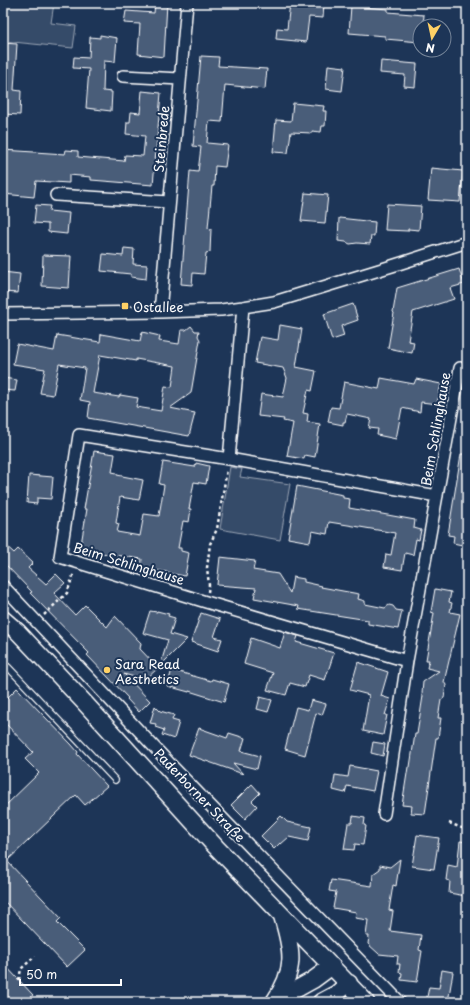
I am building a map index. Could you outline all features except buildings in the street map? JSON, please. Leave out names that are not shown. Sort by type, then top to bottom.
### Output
[{"type":"street","name":"Steinbrede","points":[[160,312],[187,3]]},
{"type":"street","points":[[122,76],[180,79]]},
{"type":"street","points":[[56,195],[169,202]]},
{"type":"street","points":[[3,314],[160,312],[221,310],[243,307],[274,302],[467,242]]},
{"type":"street","points":[[229,459],[243,307]]},
{"type":"street","name":"Beim Schlinghause","points":[[384,814],[407,661],[460,368]]},
{"type":"street","name":"Beim Schlinghause","points":[[407,661],[60,557],[78,435],[229,459],[437,496]]},
{"type":"street","name":"Paderborner Straße","points":[[3,586],[172,766],[400,1002]]},
{"type":"street","name":"Paderborner Straße","points":[[3,619],[40,655],[216,847],[366,1002]]},
{"type":"street","points":[[274,1002],[283,988],[290,967],[291,956],[282,915]]},
{"type":"street","points":[[274,1002],[313,980],[332,966]]},
{"type":"street","points":[[321,1002],[336,994],[349,984]]},
{"type":"lane","points":[[3,671],[8,667],[115,780]]},
{"type":"path","points":[[206,602],[209,585],[207,568],[210,544],[217,529],[229,459]]},
{"type":"path","points":[[37,622],[67,593],[78,563]]},
{"type":"path","points":[[449,823],[467,830]]},
{"type":"path","points":[[19,980],[21,969],[35,956]]},
{"type":"shaded area","points":[[3,3],[54,3],[51,23],[76,26],[73,48],[3,41]]},
{"type":"shaded area","points":[[230,467],[242,469],[240,477],[290,484],[280,540],[220,529]]},
{"type":"place","name":"Ostallee","points":[[125,306]]},
{"type":"place","name":"Sara Read Aesthetics","points":[[107,670]]}]
